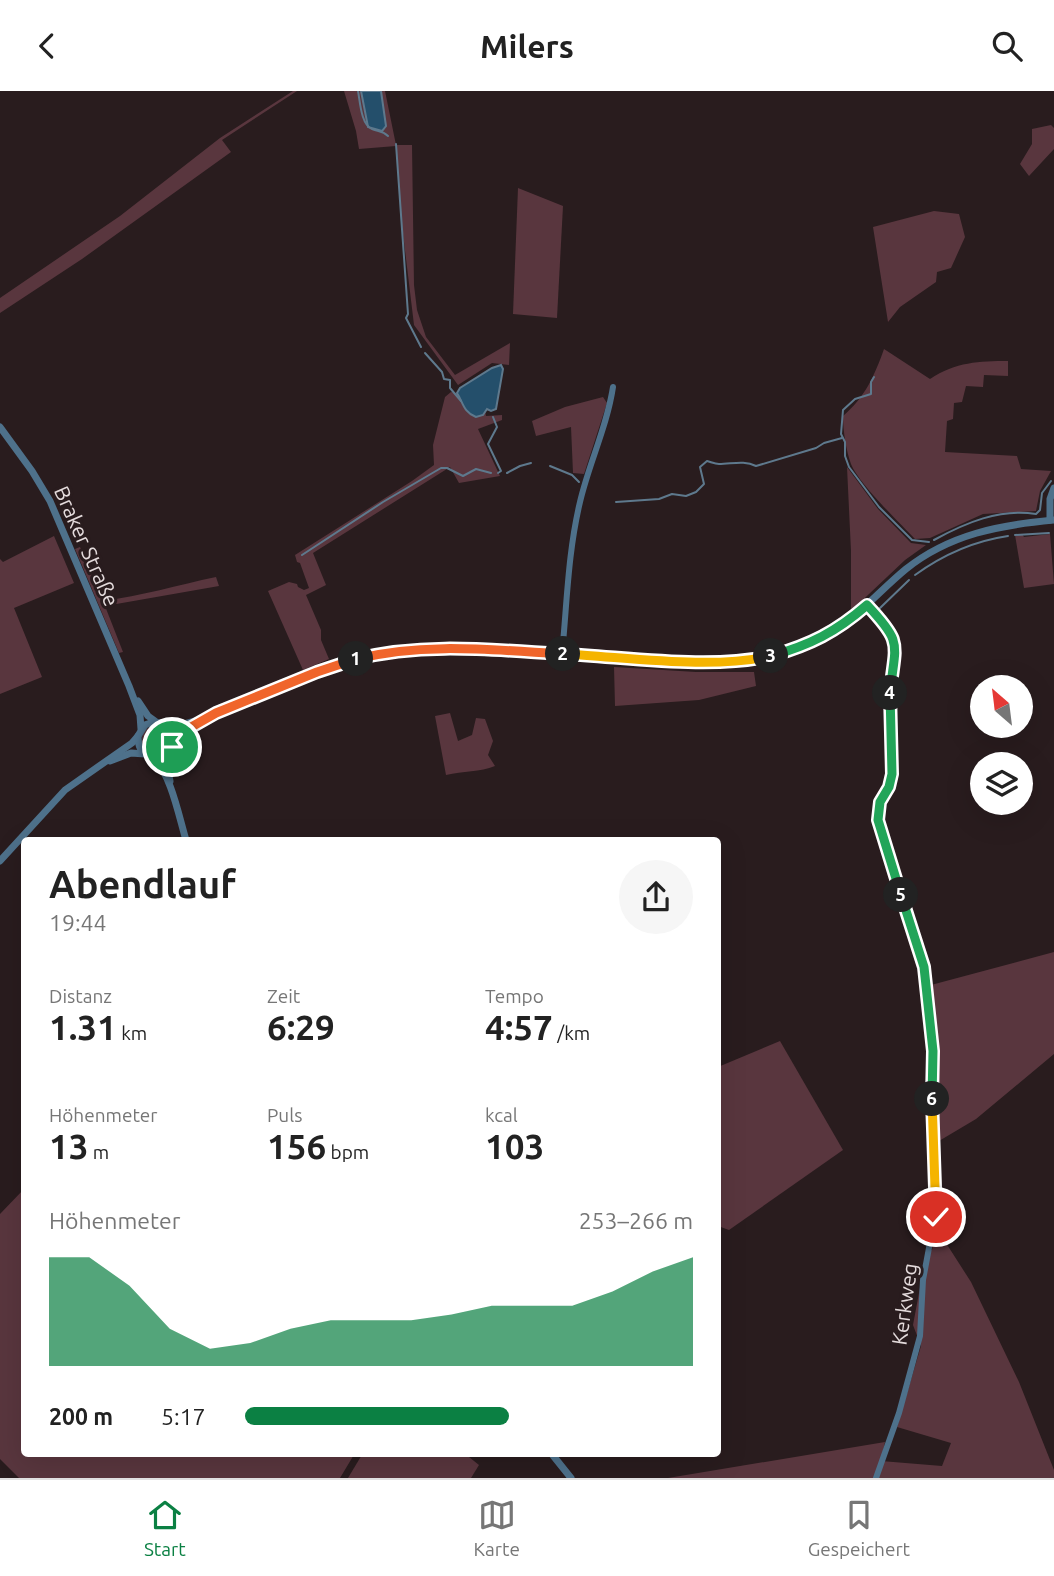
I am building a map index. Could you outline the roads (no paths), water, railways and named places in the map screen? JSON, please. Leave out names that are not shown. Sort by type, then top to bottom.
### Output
[{"type":"street","points":[[562,654],[573,535],[580,499],[613,387]]},
{"type":"street","name":"Braker Straße","points":[[0,427],[50,501],[129,686],[140,715],[139,733]]},
{"type":"street","points":[[22,837],[65,790],[132,743],[139,733],[156,722],[176,726],[335,666],[385,653],[448,648],[707,662],[760,659],[806,646],[838,629],[906,569],[945,544],[996,527],[1052,520],[1050,499],[1054,488]]},
{"type":"street","name":"Kerkweg","points":[[867,605],[889,629],[895,643],[890,702],[892,774],[889,787],[880,802],[878,820],[924,967],[933,1051],[932,1135],[937,1205],[923,1280],[920,1336],[899,1413],[876,1478]]},
{"type":"street","name":"Braker Straße","points":[[129,686],[148,716],[156,722]]},
{"type":"street","points":[[185,837],[166,761],[179,734],[216,713]]},
{"type":"street","points":[[167,725],[173,742]]},
{"type":"street","points":[[139,733],[139,746],[159,763],[173,796]]},
{"type":"street","points":[[103,763],[135,753],[163,756],[168,753]]},
{"type":"street","points":[[0,861],[21,838]]},
{"type":"street","points":[[554,1457],[572,1478]]},
{"type":"water","points":[[361,91],[381,91],[386,126],[382,131],[368,127]]},
{"type":"water","points":[[501,365],[503,369],[496,409],[487,409],[483,415],[476,417],[472,415],[466,410],[457,393],[460,388]]},
{"type":"waterway","points":[[358,91],[365,123],[388,136]]},
{"type":"waterway","points":[[396,144],[408,314],[406,318],[421,347]]},
{"type":"waterway","points":[[425,353],[442,372],[444,379],[450,380],[450,388],[461,401]]},
{"type":"waterway","points":[[874,377],[871,394],[855,399],[843,410],[841,434],[845,442],[845,456],[849,467],[879,507],[912,540],[929,542]]},
{"type":"waterway","points":[[493,417],[497,427],[488,444],[501,471],[498,473]]},
{"type":"waterway","points":[[616,502],[659,499],[672,494],[686,496],[696,492],[704,484],[700,467],[707,461],[756,466],[842,438]]},
{"type":"waterway","points":[[507,473],[531,463]]},
{"type":"waterway","points":[[550,466],[572,475],[579,482]]},
{"type":"waterway","points":[[302,555],[441,468],[463,476],[476,469],[491,473]]},
{"type":"waterway","points":[[934,540],[983,518],[1009,513],[1036,514],[1040,510],[1042,493],[1051,481]]},
{"type":"waterway","points":[[1015,535],[1049,533]]},
{"type":"waterway","points":[[915,575],[960,549],[1008,536]]},
{"type":"waterway","points":[[879,609],[909,580]]}]
